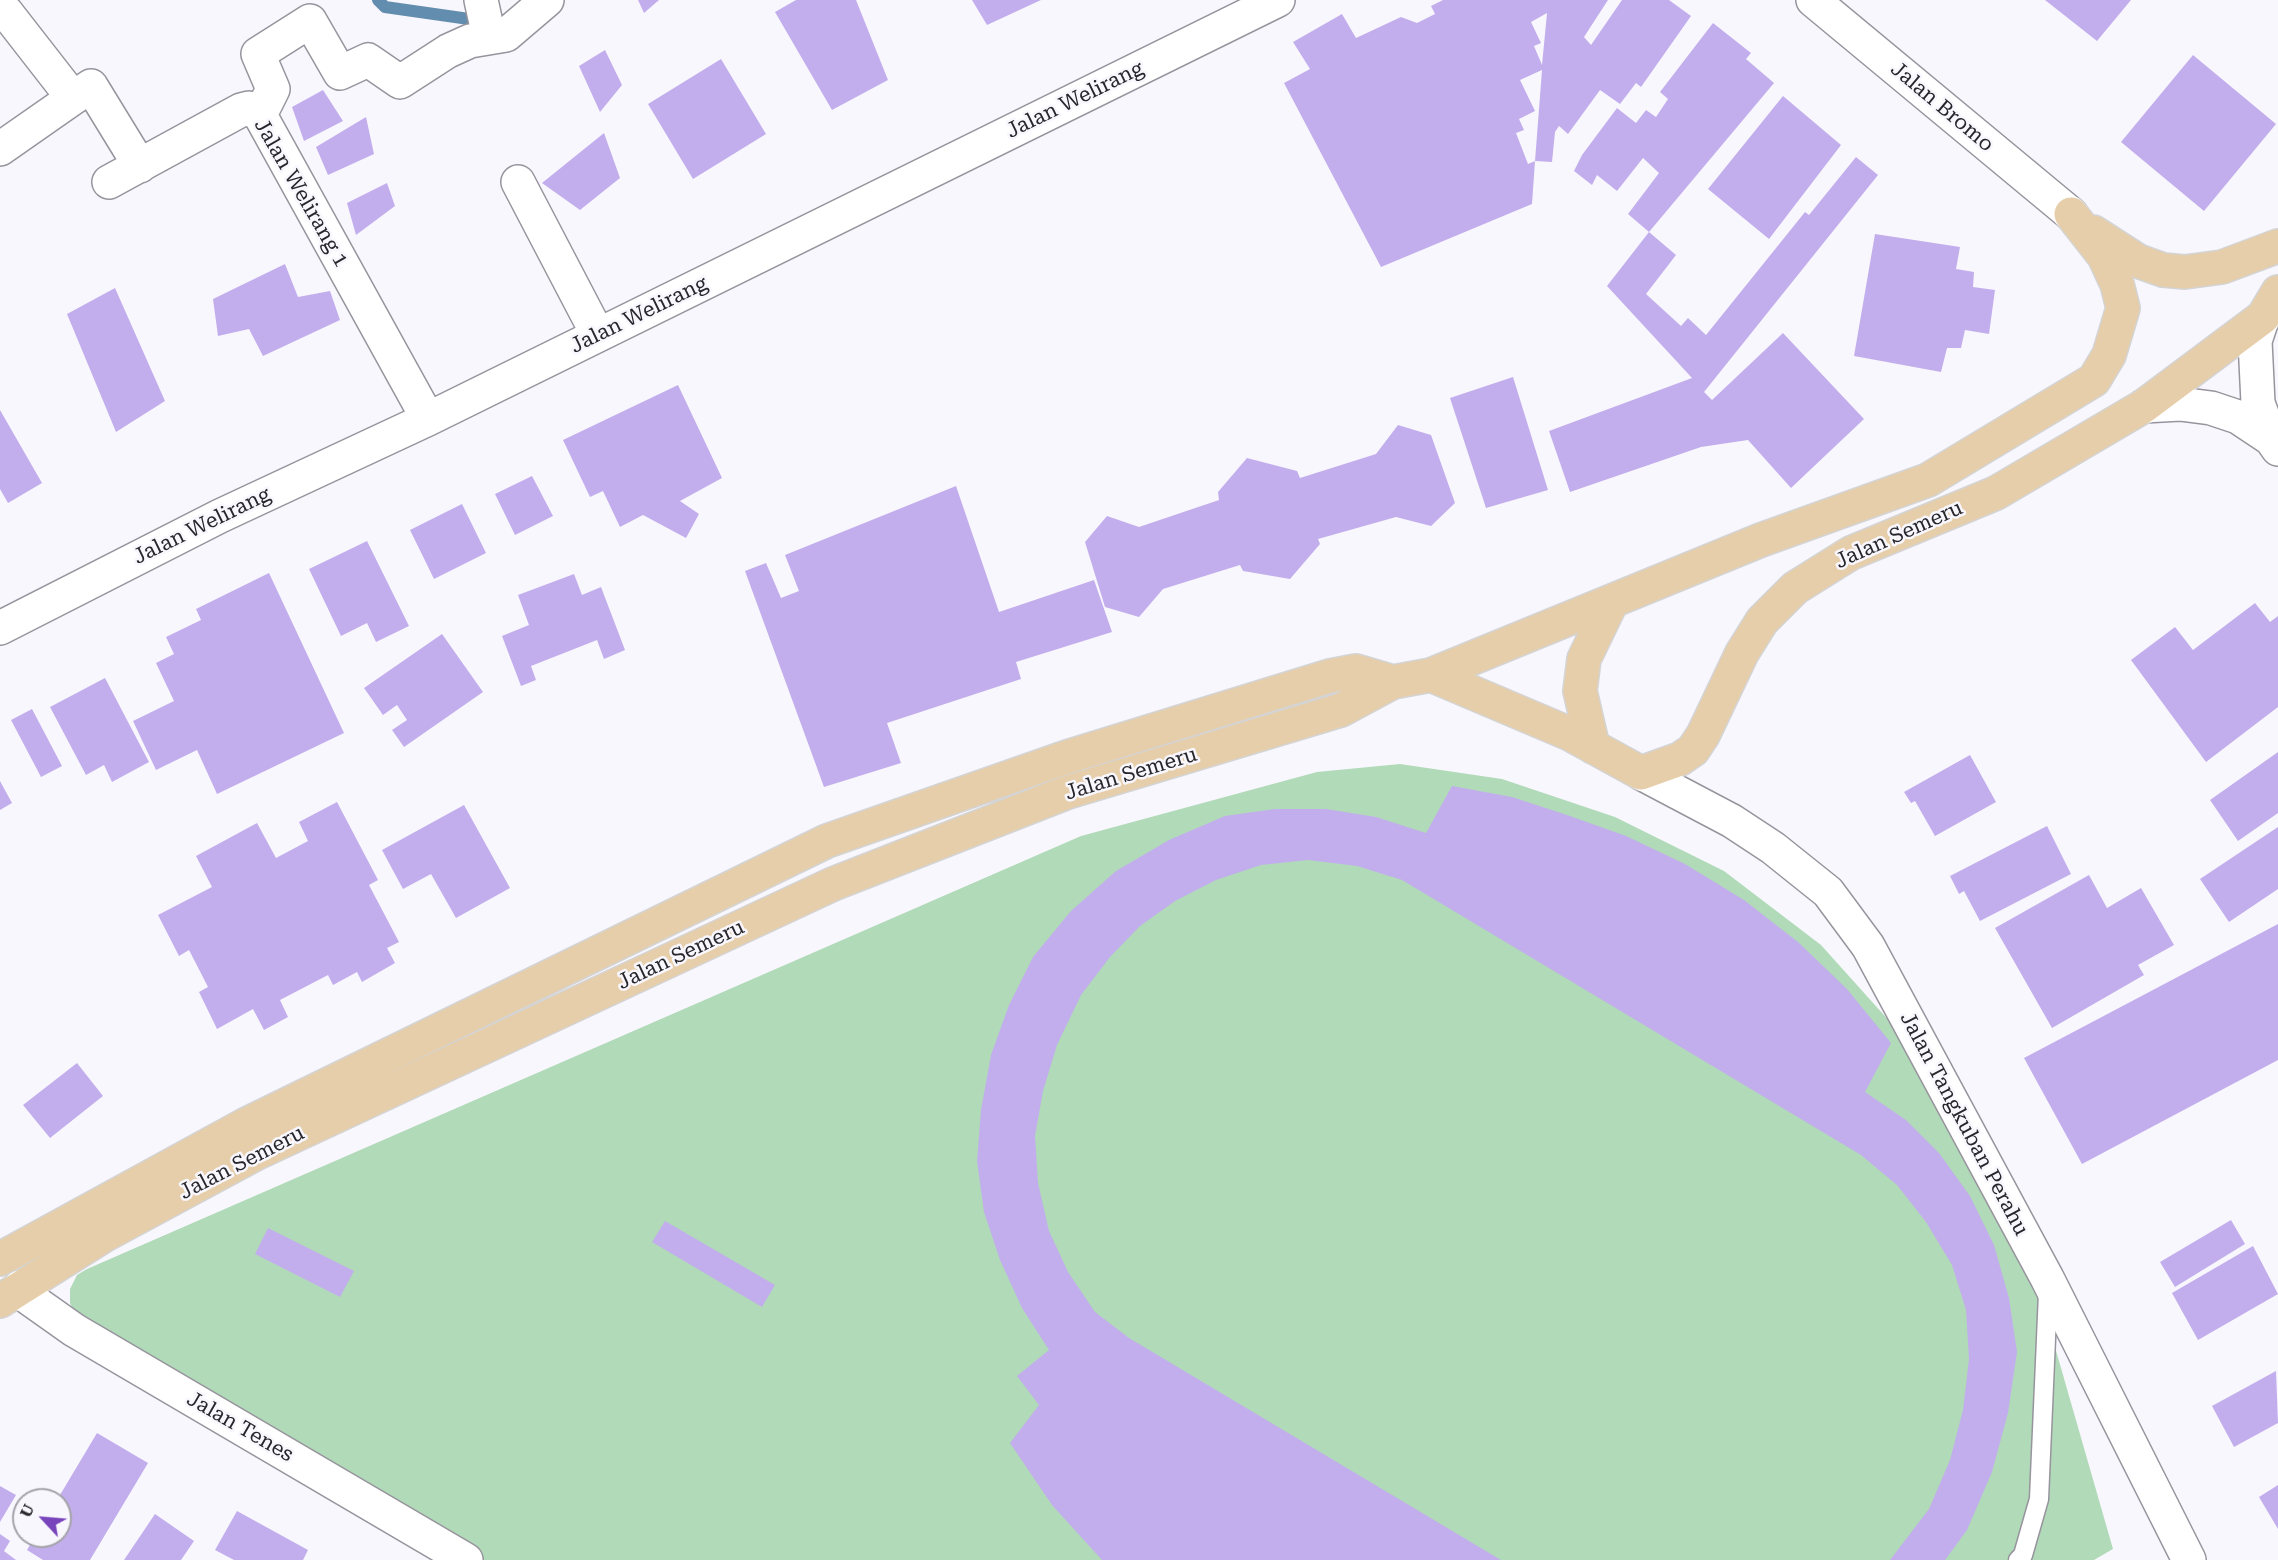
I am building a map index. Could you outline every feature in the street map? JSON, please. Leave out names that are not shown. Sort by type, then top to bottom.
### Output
[{"type":"main road","name":"Jalan Bromo","points":[[2070,214],[2115,248],[2138,261],[2163,270],[2185,272],[2222,267],[2278,246]]},
{"type":"main road","name":"Jalan Bromo","points":[[2070,214],[2104,256],[2117,284],[2122,308],[2109,355]]},
{"type":"main road","name":"Jalan Semeru","points":[[1641,773],[1680,759],[1693,750],[1703,735],[1742,653],[1762,621],[1795,588],[1851,553],[1996,493],[2144,406],[2271,304]]},
{"type":"main road","name":"Jalan Semeru","points":[[10,1294],[103,1236],[257,1153],[833,884],[1068,792],[1341,710],[1393,682],[1431,675],[1761,540],[1928,480],[2094,380],[2109,355]]},
{"type":"main road","points":[[1593,747],[1580,690],[1584,658],[1612,601]]},
{"type":"main road","name":"Jalan Semeru","points":[[0,1259],[245,1125],[827,841],[1067,757],[1330,676],[1356,671],[1393,682]]},
{"type":"main road","points":[[1431,675],[1570,734],[1641,773]]},
{"type":"street","points":[[260,115],[273,89],[258,54],[310,21],[340,73],[368,60],[400,82],[448,51],[470,41],[485,19],[506,34],[547,0]]},
{"type":"street","name":"Jalan Welirang","points":[[0,628],[220,516],[428,418],[1278,0]]},
{"type":"street","name":"Jalan Bromo","points":[[1813,0],[2070,214]]},
{"type":"street","points":[[9,10],[73,98]]},
{"type":"street","points":[[0,149],[91,86],[140,166]]},
{"type":"street","name":"Jalan Welirang 1","points":[[109,183],[240,110],[249,108],[260,115],[428,418]]},
{"type":"street","points":[[518,182],[598,335]]},
{"type":"street","points":[[2271,304],[2255,341],[2255,372],[2258,403],[2275,444]]},
{"type":"street","points":[[2144,406],[2180,404],[2211,408],[2238,417],[2275,444]]},
{"type":"street","name":"Jalan Tangkuban Perahu","points":[[1641,773],[1732,821],[1773,848],[1828,892],[1868,946],[2047,1278],[2189,1560]]},
{"type":"street","name":"Jalan Tenes","points":[[10,1294],[26,1296],[74,1330],[466,1560]]},
{"type":"lane","points":[[2018,1560],[2023,1555],[2039,1499],[2048,1320],[2047,1278]]},
{"type":"green space","points":[[1400,764],[1502,779],[1615,817],[1724,871],[1821,945],[1901,1034],[2036,1281],[2113,1549],[2094,1560],[481,1560],[75,1314],[70,1303],[70,1289],[77,1275],[87,1269],[1081,836],[1317,772]]},
{"type":"building","points":[[638,0],[659,0],[644,13]]},
{"type":"building","points":[[796,0],[856,0],[888,80],[832,110],[775,12]]},
{"type":"building","points":[[972,0],[1041,0],[987,25]]},
{"type":"building","points":[[1443,0],[1608,0],[1584,37],[1591,45],[1622,0],[1669,0],[1691,16],[1641,87],[1636,83],[1620,104],[1600,90],[1568,134],[1559,126],[1555,132],[1552,162],[1535,161],[1532,204],[1381,267],[1284,83],[1310,69],[1293,42],[1342,14],[1356,38],[1401,17],[1417,23],[1435,14],[1431,6]],"holes":[[[1547,13],[1542,65],[1534,46],[1541,43],[1531,22]],[[1542,70],[1535,161],[1528,164],[1516,133],[1524,130],[1519,119],[1535,111],[1520,80]]]},
{"type":"building","points":[[2045,0],[2131,0],[2097,41]]},
{"type":"building","points":[[1713,23],[1751,53],[1746,59],[1774,83],[1649,232],[1628,214],[1659,173],[1643,158],[1617,191],[1597,175],[1592,185],[1574,171],[1582,155],[1617,108],[1636,123],[1646,110],[1656,117],[1668,99],[1660,92]]},
{"type":"building","points":[[605,50],[622,85],[600,112],[579,66]]},
{"type":"building","points":[[2193,55],[2276,124],[2204,211],[2121,142]]},
{"type":"building","points":[[721,59],[766,134],[693,179],[648,104]]},
{"type":"building","points":[[323,90],[343,121],[304,141],[292,107]]},
{"type":"building","points":[[1783,96],[1841,145],[1769,239],[1708,189]]},
{"type":"building","points":[[366,117],[374,154],[328,175],[316,147]]},
{"type":"building","points":[[604,133],[620,178],[580,210],[542,183]]},
{"type":"building","points":[[1856,157],[1878,175],[1704,392],[1712,400],[1783,333],[1864,419],[1791,488],[1748,440],[1701,447],[1570,492],[1549,431],[1692,378],[1607,286],[1649,232],[1676,255],[1646,294],[1681,326],[1688,318],[1706,335],[1805,212],[1809,215]]},
{"type":"building","points":[[387,183],[395,206],[356,235],[347,203]]},
{"type":"building","points":[[1875,234],[1960,247],[1956,269],[1974,272],[1973,287],[1995,290],[1989,334],[1965,330],[1961,348],[1947,348],[1941,372],[1854,356]]},
{"type":"building","points":[[285,264],[298,297],[330,291],[340,320],[263,356],[249,329],[218,336],[213,299]]},
{"type":"building","points":[[115,288],[165,401],[116,432],[67,314]]},
{"type":"building","points":[[1513,377],[1548,490],[1486,508],[1450,398]]},
{"type":"building","points":[[678,385],[722,478],[680,501],[699,514],[686,538],[643,515],[620,527],[603,491],[590,497],[563,440]]},
{"type":"building","points":[[0,410],[42,483],[8,503],[0,489]]},
{"type":"building","points":[[1398,425],[1431,435],[1455,503],[1431,526],[1396,517],[1318,539],[1320,544],[1290,579],[1243,571],[1240,565],[1163,589],[1139,617],[1105,607],[1085,542],[1107,516],[1139,527],[1219,500],[1218,492],[1247,458],[1297,471],[1300,478],[1376,454]]},
{"type":"building","points":[[532,476],[553,516],[515,535],[495,494]]},
{"type":"building","points":[[956,486],[999,612],[1094,580],[1112,632],[1016,662],[1021,679],[887,723],[901,763],[824,787],[745,571],[766,563],[781,598],[799,591],[785,555]]},
{"type":"building","points":[[462,504],[486,553],[434,579],[410,530]]},
{"type":"building","points":[[367,541],[409,626],[376,642],[367,623],[341,636],[309,569]]},
{"type":"building","points":[[269,573],[344,733],[217,794],[197,750],[156,770],[133,721],[174,701],[156,663],[174,654],[166,637],[201,620],[196,609]]},
{"type":"building","points":[[574,574],[582,595],[601,587],[625,650],[604,659],[597,640],[531,666],[536,680],[521,686],[502,636],[529,625],[518,595]]},
{"type":"building","points":[[2255,603],[2270,622],[2278,616],[2278,707],[2206,762],[2131,660],[2175,627],[2193,650]]},
{"type":"building","points":[[442,634],[483,692],[404,747],[392,730],[407,720],[397,705],[383,715],[364,688]]},
{"type":"building","points":[[105,678],[149,762],[112,782],[104,765],[86,775],[50,707]]},
{"type":"building","points":[[32,709],[62,766],[41,777],[11,720]]},
{"type":"building","points":[[2278,752],[2278,813],[2238,841],[2210,800]]},
{"type":"building","points":[[1970,755],[1996,802],[1935,836],[1915,801],[1911,803],[1904,792]]},
{"type":"building","points":[[0,781],[12,803],[0,810]]},
{"type":"building","points":[[1452,786],[1512,797],[1567,815],[1626,836],[1685,864],[1744,900],[1798,942],[1847,989],[1891,1043],[1865,1092],[1906,1120],[1939,1153],[1970,1196],[1994,1245],[2009,1298],[2017,1352],[2008,1413],[1992,1472],[1967,1530],[1945,1560],[1890,1560],[1929,1509],[1950,1460],[1963,1410],[1969,1359],[1966,1310],[1952,1265],[1926,1222],[1897,1185],[1861,1155],[1402,880],[1357,866],[1308,860],[1261,865],[1216,880],[1175,901],[1140,926],[1110,957],[1081,995],[1057,1045],[1043,1091],[1035,1136],[1038,1183],[1049,1231],[1068,1272],[1095,1312],[1129,1338],[1501,1560],[1102,1560],[1052,1505],[1010,1443],[1039,1405],[1017,1376],[1049,1350],[1022,1308],[1000,1260],[984,1212],[977,1161],[981,1110],[991,1055],[1009,1005],[1033,957],[1071,911],[1116,871],[1169,840],[1225,816],[1275,809],[1326,809],[1376,817],[1426,833]]},
{"type":"building","points":[[337,802],[378,880],[369,885],[399,942],[387,948],[395,963],[362,982],[357,972],[333,985],[328,975],[280,1000],[288,1017],[264,1030],[253,1009],[217,1029],[199,992],[208,987],[189,950],[179,956],[158,915],[212,887],[196,856],[257,823],[276,858],[308,841],[299,822]]},
{"type":"building","points":[[464,805],[510,888],[456,918],[431,874],[403,889],[382,850]]},
{"type":"building","points":[[2047,826],[2071,874],[1980,921],[1964,891],[1959,894],[1950,876]]},
{"type":"building","points":[[2278,827],[2278,889],[2229,922],[2200,879]]},
{"type":"building","points":[[2089,875],[2107,908],[2141,888],[2174,945],[2138,965],[2144,975],[2052,1028],[1995,928]]},
{"type":"building","points":[[2278,924],[2278,1060],[2082,1164],[2024,1058]]},
{"type":"building","points":[[77,1063],[103,1096],[50,1138],[23,1105]]},
{"type":"building","points":[[2231,1220],[2245,1244],[2175,1287],[2160,1262]]},
{"type":"building","points":[[665,1221],[775,1285],[762,1307],[652,1242]]},
{"type":"building","points":[[268,1228],[354,1271],[340,1297],[255,1254]]},
{"type":"building","points":[[2253,1246],[2278,1294],[2198,1340],[2172,1293]]},
{"type":"building","points":[[2276,1371],[2278,1423],[2234,1447],[2212,1406]]},
{"type":"building","points":[[97,1433],[148,1463],[90,1560],[43,1560],[27,1550],[28,1548],[72,1548],[72,1488],[64,1488]]},
{"type":"building","points":[[2278,1485],[2278,1529],[2259,1497]]},
{"type":"building","points":[[0,1486],[12,1493],[12,1502],[0,1522]]},
{"type":"building","points":[[237,1511],[308,1550],[303,1560],[234,1560],[215,1550]]},
{"type":"building","points":[[155,1514],[194,1541],[181,1560],[124,1560]]},
{"type":"building","points":[[0,1534],[10,1541],[4,1551],[16,1560],[0,1560]]},
{"type":"waterway","points":[[378,0],[385,7],[483,21]]}]
